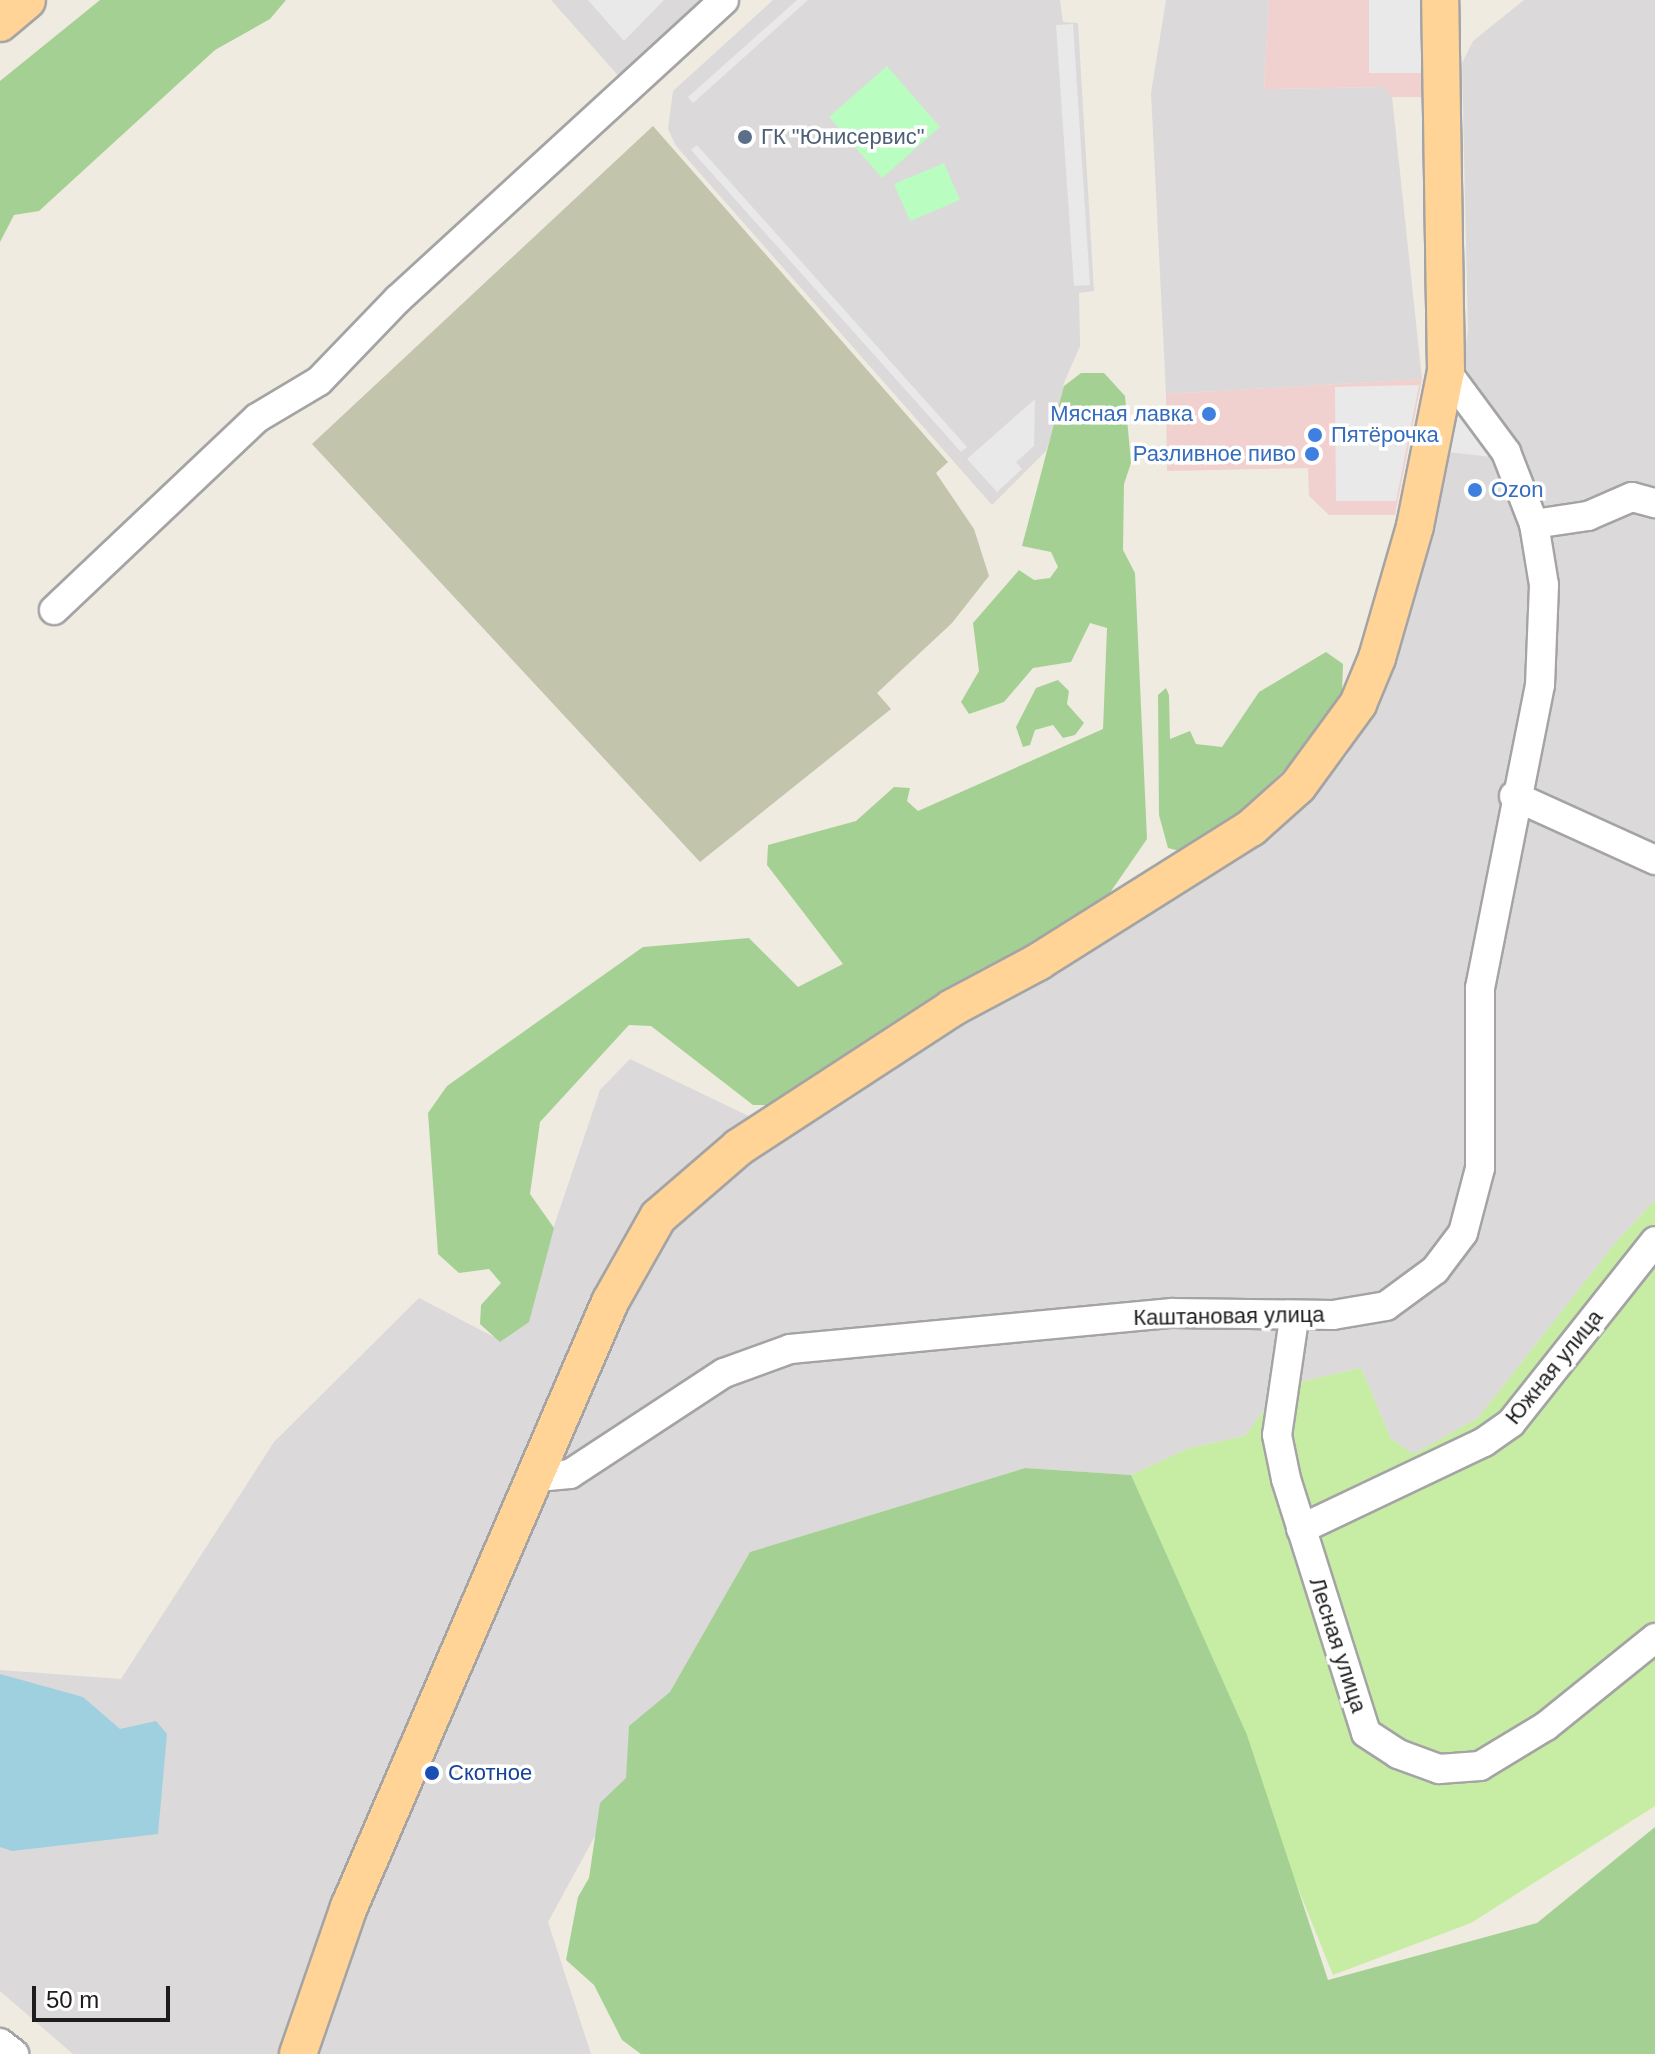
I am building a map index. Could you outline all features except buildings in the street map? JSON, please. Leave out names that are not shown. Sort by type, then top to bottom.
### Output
[{"type":"main road","points":[[0,23],[27,0]]},
{"type":"main road","points":[[298,2054],[349,1907],[610,1302],[658,1217],[752,1139],[952,1008],[1051,954],[1239,836],[1298,786],[1329,749],[1358,704],[1377,658],[1415,526],[1446,371],[1440,0]]},
{"type":"street","points":[[54,610],[257,418],[319,381],[398,299],[724,0]]},
{"type":"street","name":"Каштановая улица","points":[[537,1477],[570,1474],[724,1373],[790,1349],[1172,1313],[1294,1319],[1386,1306],[1435,1270],[1463,1233],[1480,1168],[1480,988],[1514,796],[1540,685],[1544,585],[1534,524],[1506,452],[1446,371]]},
{"type":"street","points":[[1534,524],[1588,516],[1632,497],[1655,503]]},
{"type":"street","points":[[1514,796],[1655,860]]},
{"type":"street","name":"Южная улица","points":[[1301,1529],[1484,1442],[1511,1423],[1655,1241]]},
{"type":"street","name":"Лесная улица","points":[[1294,1319],[1277,1435],[1301,1529],[1366,1733],[1398,1754],[1439,1769],[1480,1766],[1520,1742],[1655,1638]]},
{"type":"street","points":[[0,2043],[14,2054]]},
{"type":"shaded area","points":[[551,0],[713,0],[623,81]]},
{"type":"shaded area","points":[[588,0],[664,0],[624,41]]},
{"type":"shaded area","points":[[773,0],[1060,0],[1063,22],[1078,23],[1094,291],[1079,293],[1080,346],[1063,385],[1068,390],[1046,451],[992,505],[676,146],[668,129],[673,91]]},
{"type":"shaded area","points":[[797,0],[808,0],[693,103],[688,97]]},
{"type":"shaded area","points":[[1166,0],[1269,0],[1264,89],[1385,87],[1392,97],[1422,379],[1166,394],[1151,93]]},
{"type":"shaded area","points":[[1269,0],[1430,0],[1432,97],[1392,97],[1384,87],[1264,89]]},
{"type":"shaded area","points":[[1369,0],[1427,0],[1429,73],[1369,73]]},
{"type":"shaded area","points":[[1524,0],[1655,0],[1655,1200],[1616,1242],[1478,1418],[1414,1454],[1391,1439],[1361,1368],[1282,1386],[1245,1436],[1189,1448],[1131,1475],[1025,1468],[750,1552],[548,1922],[591,2054],[73,2054],[0,1991],[0,1670],[121,1679],[274,1442],[419,1298],[502,1341],[530,1297],[600,1090],[630,1059],[784,1133],[1271,833],[1347,756],[1400,635],[1457,404],[1468,331],[1462,63],[1473,41]]},
{"type":"shaded area","points":[[1073,24],[1090,285],[1074,286],[1056,25]]},
{"type":"shaded area","points":[[653,126],[948,462],[936,473],[974,529],[989,576],[952,623],[877,693],[891,709],[700,862],[312,444]]},
{"type":"shaded area","points":[[697,145],[967,447],[961,452],[691,150]]},
{"type":"shaded area","points":[[1422,379],[1395,515],[1329,515],[1309,496],[1308,468],[1167,471],[1166,394]]},
{"type":"shaded area","points":[[1419,385],[1396,501],[1336,501],[1335,387]]},
{"type":"shaded area","points":[[1035,399],[1034,446],[1016,462],[1022,469],[997,492],[967,459]]},
{"type":"shaded area","points":[[1457,404],[1488,442],[1492,457],[1447,452]]},
{"type":"green space","points":[[100,0],[286,0],[270,19],[215,50],[39,211],[14,215],[0,242],[0,81]]},
{"type":"green space","points":[[887,66],[940,127],[882,178],[829,117]]},
{"type":"green space","points":[[944,163],[960,200],[910,221],[894,184]]},
{"type":"green space","points":[[1081,373],[1104,373],[1125,396],[1131,463],[1124,484],[1123,550],[1135,573],[1147,839],[1107,897],[768,1105],[753,1105],[651,1026],[629,1025],[540,1122],[530,1194],[554,1228],[529,1322],[500,1342],[480,1324],[481,1305],[501,1283],[489,1269],[459,1273],[438,1254],[428,1113],[447,1086],[643,947],[749,938],[798,987],[843,964],[767,865],[768,845],[856,821],[894,787],[910,788],[907,801],[918,811],[1103,729],[1107,628],[1090,623],[1071,662],[1033,668],[1004,702],[969,714],[961,702],[979,671],[973,623],[1019,570],[1034,580],[1050,578],[1058,567],[1051,552],[1022,546],[1064,386]]},
{"type":"green space","points":[[1326,652],[1343,664],[1342,693],[1303,752],[1239,813],[1184,852],[1168,848],[1159,815],[1158,695],[1166,688],[1169,695],[1170,739],[1190,731],[1196,744],[1222,747],[1259,692]]},
{"type":"green space","points":[[1058,680],[1069,691],[1067,704],[1084,723],[1075,735],[1063,738],[1053,725],[1035,730],[1030,745],[1023,747],[1016,727],[1036,688]]},
{"type":"green space","points":[[1655,1200],[1655,1806],[1471,1923],[1333,1975],[1131,1475],[1189,1448],[1245,1436],[1282,1386],[1361,1368],[1391,1439],[1414,1454],[1478,1418],[1616,1242]]},
{"type":"green space","points":[[1025,1468],[1131,1475],[1247,1735],[1328,1980],[1537,1923],[1655,1827],[1655,2054],[641,2054],[622,2040],[594,1985],[566,1960],[578,1897],[589,1878],[600,1803],[626,1778],[629,1726],[670,1692],[750,1552]]},
{"type":"water","points":[[0,1674],[83,1697],[120,1729],[156,1721],[167,1734],[158,1834],[12,1851],[0,1847]]},
{"type":"place","name":"ГК \"Юнисервис\"","points":[[745,137]]},
{"type":"place","name":"Мясная лавка","points":[[1209,414]]},
{"type":"place","name":"Пятёрочка","points":[[1315,435]]},
{"type":"place","name":"Разливное пиво","points":[[1312,454]]},
{"type":"place","name":"Ozon","points":[[1475,490]]},
{"type":"place","name":"Скотное","points":[[432,1773]]}]
